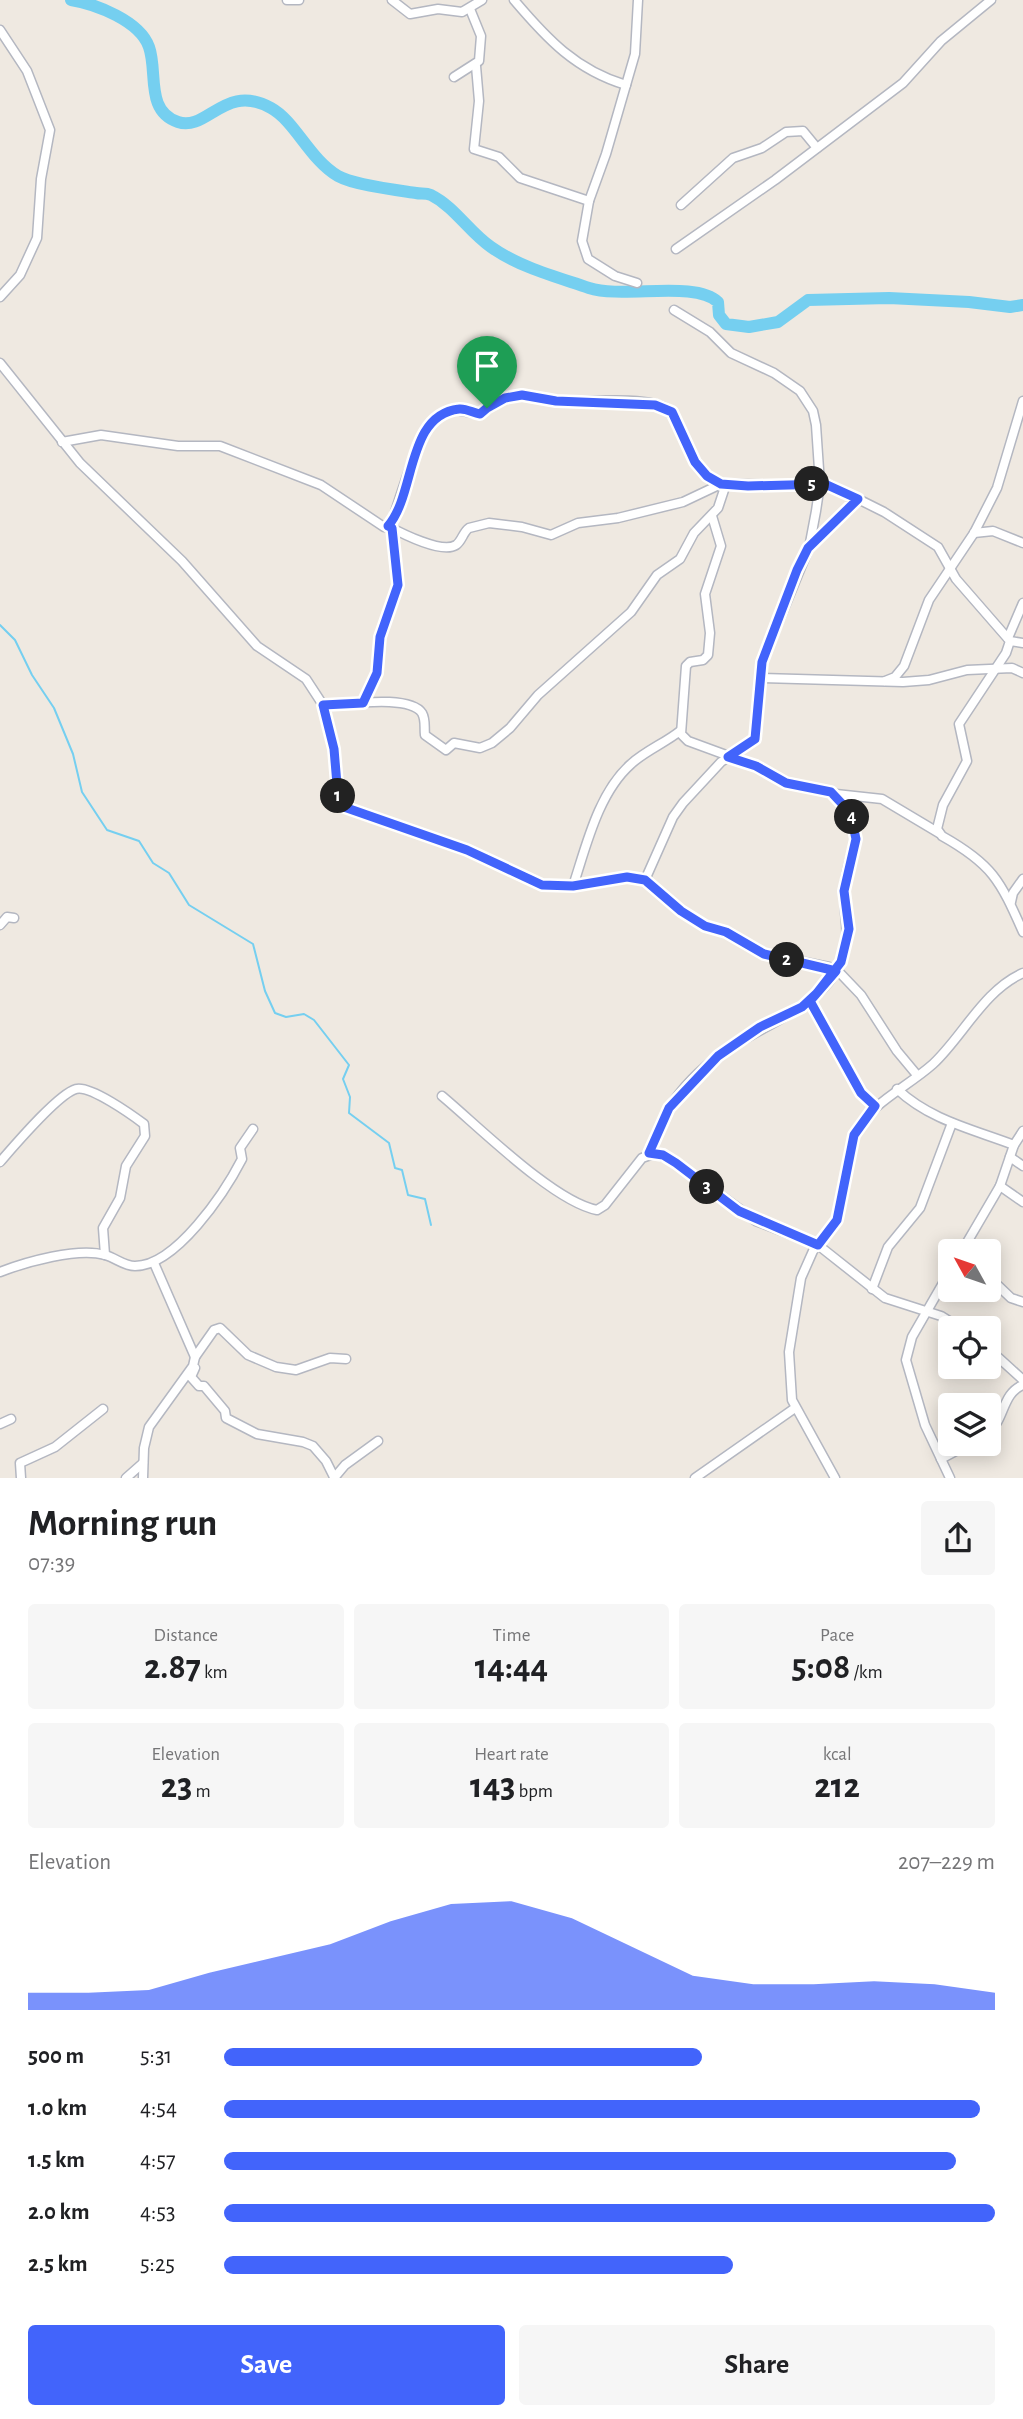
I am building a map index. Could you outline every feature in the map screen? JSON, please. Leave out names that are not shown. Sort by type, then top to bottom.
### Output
[{"type":"street","points":[[288,0],[299,0]]},
{"type":"street","points":[[391,0],[410,14],[438,9],[457,13],[470,9],[482,0]]},
{"type":"street","points":[[514,0],[576,64],[594,74],[626,85]]},
{"type":"street","points":[[637,283],[615,276],[588,259],[582,241],[589,201],[635,54],[638,0]]},
{"type":"street","points":[[676,249],[903,83],[941,41],[991,0]]},
{"type":"street","points":[[470,9],[481,36],[476,66],[479,101],[474,149],[499,158],[520,178],[589,201]]},
{"type":"street","points":[[0,30],[27,71],[50,130],[33,250],[20,275],[0,297]]},
{"type":"street","points":[[454,77],[476,66]]},
{"type":"street","points":[[681,205],[733,158],[762,148],[781,133],[803,131],[817,148]]},
{"type":"street","points":[[645,880],[673,817],[728,757],[755,739],[760,678],[767,645],[808,548],[820,484],[816,425],[806,397],[774,373],[731,353],[710,332],[674,310]]},
{"type":"street","points":[[0,363],[80,463],[182,562],[257,646],[306,679],[323,705],[334,749],[338,796],[344,807],[467,850],[530,882],[573,886],[627,877],[645,880],[681,911],[705,926],[726,932],[764,954],[836,971],[861,995],[897,1051],[917,1075]]},
{"type":"street","points":[[363,703],[377,673],[380,637],[398,585],[390,527],[423,437],[435,417],[460,409],[480,414],[499,401],[522,395],[556,401],[639,402],[666,408],[678,422],[695,462],[707,476],[723,484]]},
{"type":"street","points":[[885,681],[895,677],[904,666],[929,600],[974,533],[1002,476],[1023,401]]},
{"type":"street","points":[[62,442],[101,435],[178,446],[220,446],[321,485],[377,524],[420,541],[449,547],[456,545],[469,528],[486,523],[522,527],[551,535],[578,523],[618,518],[682,502],[723,484],[820,484],[858,499],[939,547],[951,565],[956,579],[1009,639],[1023,643]]},
{"type":"street","points":[[323,705],[398,702],[414,705],[423,715],[425,735],[440,748],[446,750],[454,743],[476,748],[492,743],[510,728],[538,695],[631,612],[652,580],[680,559],[694,533],[712,516],[722,501],[723,484]]},
{"type":"street","points":[[808,548],[858,499]]},
{"type":"street","points":[[712,516],[721,546],[705,594],[710,624],[708,655],[703,660],[690,662],[686,666],[680,731],[688,741],[756,766],[786,783],[836,794],[882,799],[939,833],[990,869],[1011,902],[1023,932]]},
{"type":"street","points":[[974,533],[993,531],[1023,543]]},
{"type":"street","points":[[939,833],[937,820],[967,761],[960,724],[995,669],[1023,603]]},
{"type":"street","points":[[760,678],[916,681],[962,671],[1012,668],[1023,673]]},
{"type":"street","points":[[573,886],[597,818],[617,780],[633,762],[680,731]]},
{"type":"street","points":[[442,1096],[538,1178],[587,1208],[597,1210],[605,1205],[642,1157],[649,1153],[669,1108],[718,1056],[760,1027],[810,1001],[836,971],[849,929],[844,891],[856,839],[851,816],[836,794]]},
{"type":"street","points":[[1011,902],[1013,893],[1023,879]]},
{"type":"street","points":[[0,925],[6,918],[14,918]]},
{"type":"street","points":[[835,1478],[795,1408],[789,1382],[789,1352],[801,1278],[818,1245],[837,1220],[854,1135],[875,1106],[935,1062],[1002,987],[1023,973]]},
{"type":"street","points":[[810,1001],[861,1093],[875,1106]]},
{"type":"street","points":[[0,1162],[46,1114],[76,1089],[85,1089],[103,1097],[144,1124],[145,1136],[126,1166],[120,1198],[103,1228],[105,1255]]},
{"type":"street","points":[[897,1089],[923,1111],[1014,1145]]},
{"type":"street","points":[[872,1289],[888,1247],[916,1216],[952,1124]]},
{"type":"street","points":[[0,1272],[41,1259],[105,1255],[129,1266],[153,1263],[186,1237],[207,1213],[238,1168],[242,1159],[240,1148],[254,1129]]},
{"type":"street","points":[[969,1239],[1000,1186],[1014,1145],[1023,1131]]},
{"type":"street","points":[[649,1153],[663,1155],[676,1163],[756,1221],[818,1245],[872,1289],[898,1303],[938,1317]]},
{"type":"street","points":[[1010,1157],[1023,1166]]},
{"type":"street","points":[[1000,1186],[1023,1202]]},
{"type":"street","points":[[153,1263],[194,1362],[195,1369],[191,1377],[199,1386],[204,1386],[225,1411],[226,1418],[257,1434],[313,1446],[327,1461],[334,1477],[345,1465],[378,1441]]},
{"type":"street","points":[[1001,1288],[1011,1298],[1023,1302]]},
{"type":"street","points":[[938,1294],[907,1347],[906,1360],[916,1400],[950,1478]]},
{"type":"street","points":[[143,1478],[149,1427],[215,1330],[220,1328],[248,1355],[276,1367],[299,1369],[330,1358],[346,1359]]},
{"type":"street","points":[[1001,1361],[1021,1381],[1005,1403],[1001,1417]]},
{"type":"street","points":[[695,1478],[795,1408]]},
{"type":"street","points":[[20,1478],[20,1463],[55,1447],[103,1409]]},
{"type":"street","points":[[0,1424],[11,1419]]},
{"type":"street","points":[[941,1460],[948,1456]]},
{"type":"street","points":[[126,1478],[143,1463]]},
{"type":"waterway","points":[[71,0],[116,15],[137,29],[149,47],[154,90],[161,109],[168,117],[188,123],[241,101],[255,102],[271,108],[288,122],[319,160],[338,176],[364,185],[431,195],[447,206],[483,241],[502,254],[538,271],[589,288],[620,292],[693,292],[718,302],[719,315],[726,324],[749,327],[778,322],[808,300],[889,298],[1010,307],[1023,305]]},
{"type":"waterway","points":[[0,625],[15,640],[32,675],[54,708],[73,754],[82,792],[107,830],[139,841],[153,863],[169,873],[189,905],[253,944],[265,991],[275,1013],[286,1017],[304,1014],[314,1020],[349,1065],[343,1079],[350,1097],[349,1113],[389,1143],[395,1168],[402,1170],[408,1195],[425,1199],[431,1225]]},
{"type":"route","points":[[487,408],[480,414],[460,409],[435,417],[423,437],[388,526],[392,528],[398,585],[380,637],[377,673],[363,703],[323,705],[330,727],[336,761],[336,788],[341,804],[467,850],[530,882],[573,886],[627,877],[645,880],[681,911],[705,926],[726,932],[764,954],[829,967],[836,971],[810,1001],[865,1100],[875,1106],[854,1135],[837,1220],[818,1245],[756,1221],[719,1197],[676,1163],[663,1155],[649,1153],[669,1108],[681,1092],[718,1056],[743,1038],[810,1001],[826,984],[836,971],[845,950],[849,929],[845,880],[856,839],[851,816],[836,794],[786,783],[756,766],[728,757],[750,745],[755,739],[762,662],[808,548],[858,499],[825,484],[721,484],[707,476],[695,462],[672,412],[655,405],[556,401],[522,395],[505,398],[487,408]]}]
